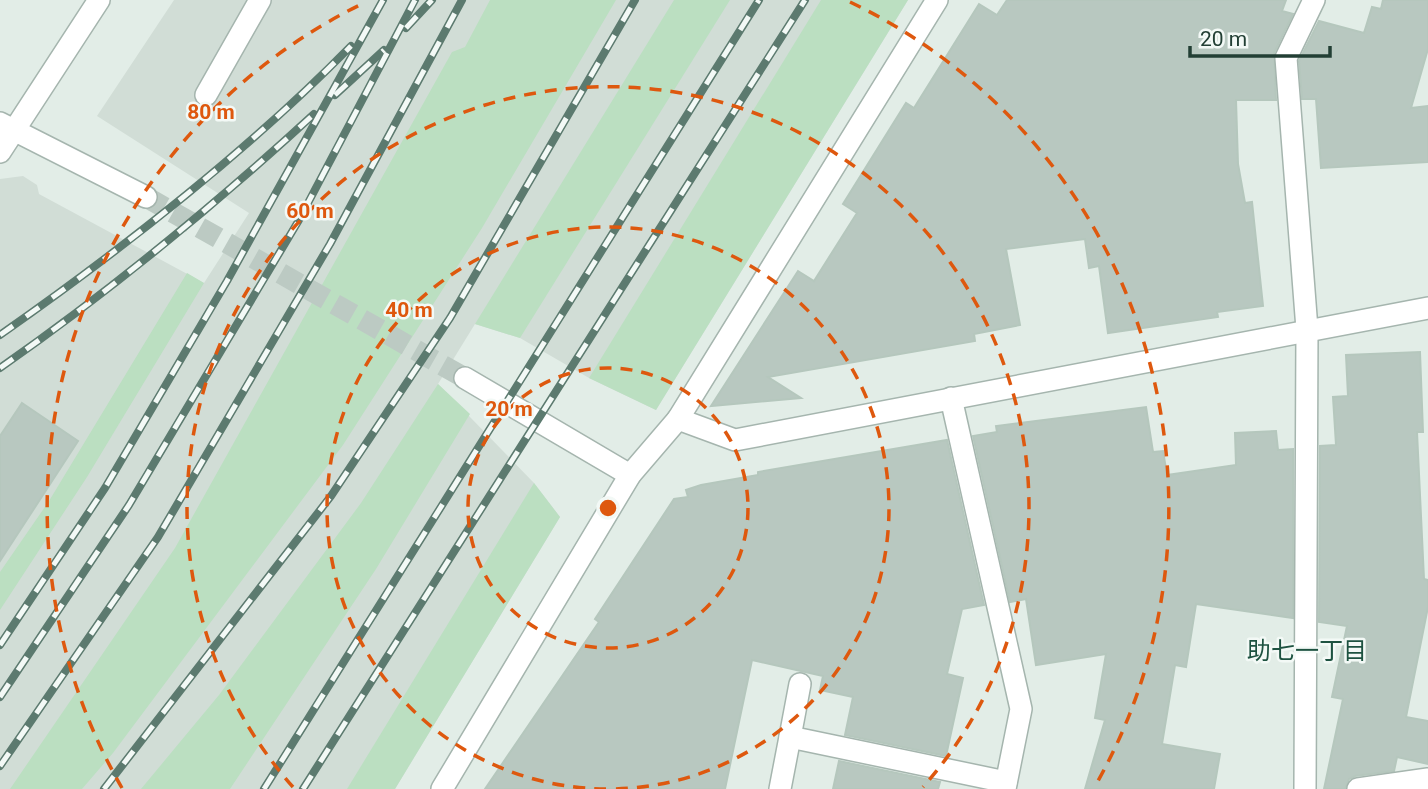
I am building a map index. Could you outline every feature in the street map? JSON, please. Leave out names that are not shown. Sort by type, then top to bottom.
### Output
[{"type":"street","points":[[0,152],[8,126],[99,0]]},
{"type":"street","points":[[205,95],[260,0]]},
{"type":"street","points":[[442,789],[630,475],[678,419],[937,0]]},
{"type":"street","points":[[1305,789],[1307,329],[1286,58],[1314,0]]},
{"type":"street","points":[[8,126],[146,197]]},
{"type":"street","points":[[678,419],[735,440],[1428,307]]},
{"type":"street","points":[[465,378],[630,475]]},
{"type":"street","points":[[790,737],[1006,785],[1021,709],[951,398]]},
{"type":"street","points":[[780,789],[800,684]]},
{"type":"street","points":[[1358,789],[1428,779]]},
{"type":"shaded area","points":[[174,0],[908,0],[656,410],[589,378],[520,338],[475,324],[438,384],[534,483],[560,517],[395,789],[0,789],[0,179],[23,176],[37,185],[39,194],[204,283],[249,213],[97,116]]},
{"type":"green space","points":[[490,0],[616,0],[482,228],[343,445],[113,753],[82,789],[10,789],[175,548],[452,52],[465,47]]},
{"type":"green space","points":[[674,0],[730,0],[520,338],[475,324]]},
{"type":"green space","points":[[821,0],[908,0],[656,410],[589,378]]},
{"type":"green space","points":[[187,273],[204,283],[87,477],[0,610],[0,572],[49,501]]},
{"type":"green space","points":[[438,384],[470,414],[376,569],[230,789],[141,789],[219,695],[361,503]]},
{"type":"green space","points":[[534,483],[560,517],[395,789],[347,789]]},
{"type":"building","points":[[1007,0],[1286,0],[1282,11],[1293,14],[1274,53],[1276,100],[1236,100],[1238,164],[1245,203],[1252,202],[1263,306],[1217,312],[1218,317],[1108,333],[1099,266],[1089,268],[1085,239],[1006,249],[1020,325],[974,334],[975,341],[768,377],[801,398],[711,406],[798,271],[814,281],[857,213],[843,204],[906,103],[914,108],[979,4],[997,15]]},
{"type":"building","points":[[1383,0],[1428,0],[1428,49],[1411,108],[1428,106],[1428,162],[1321,168],[1316,99],[1302,99],[1299,61],[1319,21],[1364,33],[1372,7],[1381,9]]},
{"type":"building","points":[[1420,352],[1423,432],[1417,432],[1424,579],[1428,580],[1428,607],[1406,717],[1428,721],[1428,764],[1397,757],[1394,771],[1355,776],[1349,779],[1345,789],[1324,789],[1343,699],[1332,697],[1347,626],[1319,622],[1320,446],[1336,445],[1333,397],[1348,396],[1346,355]]},
{"type":"building","points":[[22,403],[78,441],[0,561],[0,436]]},
{"type":"building","points":[[1146,407],[1153,452],[1163,451],[1167,475],[1236,465],[1235,433],[1276,431],[1278,450],[1293,449],[1293,618],[1196,604],[1186,667],[1175,665],[1162,744],[1220,754],[1214,789],[1085,789],[1105,720],[1095,718],[1106,654],[1036,665],[1026,599],[1010,602],[973,436],[997,432],[996,426]]},
{"type":"building","points":[[947,440],[984,605],[962,609],[947,674],[963,678],[946,756],[845,735],[853,697],[820,690],[823,676],[752,660],[725,789],[485,789],[599,622],[595,619],[674,499],[688,497],[686,490],[701,485],[758,475],[758,472]]},
{"type":"building","points":[[839,761],[940,782],[938,789],[833,789]]},
{"type":"tunnel","points":[[146,197],[465,378]]},
{"type":"railway","points":[[0,645],[105,488],[227,281],[383,0]]},
{"type":"railway","points":[[0,697],[129,505],[299,220],[415,0]]},
{"type":"railway","points":[[406,28],[432,0]]},
{"type":"railway","points":[[0,766],[158,537],[330,244],[462,0]]},
{"type":"railway","points":[[104,789],[331,496],[450,318],[635,0]]},
{"type":"railway","points":[[264,789],[759,0]]},
{"type":"railway","points":[[303,789],[805,0]]},
{"type":"railway","points":[[0,335],[137,234],[227,161],[270,124],[351,46]]},
{"type":"railway","points":[[335,95],[384,50]]},
{"type":"railway","points":[[0,368],[82,309],[161,246],[314,114]]},
{"type":"district","name":"助七一丁目","points":[[1307,651]]}]
